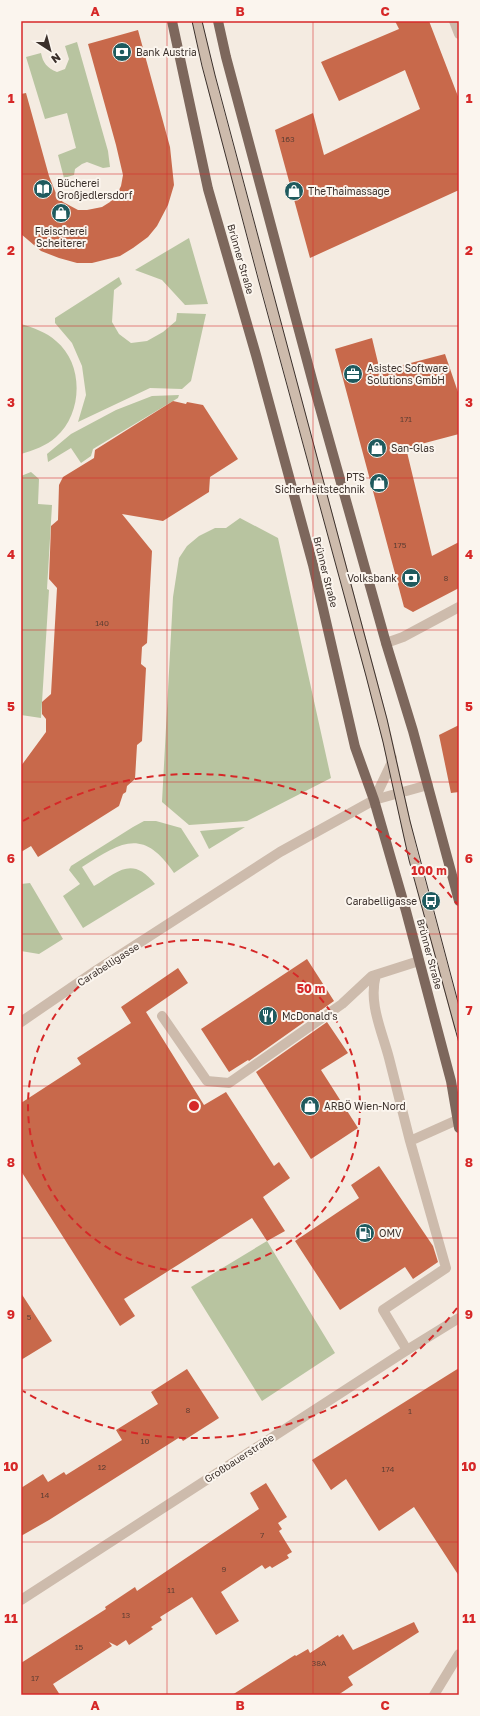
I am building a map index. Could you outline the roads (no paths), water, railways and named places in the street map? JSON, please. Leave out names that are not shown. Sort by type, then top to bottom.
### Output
[{"type":"main road","name":"Brünner Straße","points":[[172,21],[208,190],[256,355],[313,565],[355,747],[374,800],[419,960],[451,1081],[458,1124]]},
{"type":"main road","points":[[218,21],[266,207],[386,643],[428,785],[459,902]]},
{"type":"street","points":[[197,21],[216,100],[369,668],[392,758],[412,851],[459,1027]]},
{"type":"street","points":[[454,21],[459,34]]},
{"type":"street","points":[[386,643],[403,637],[459,607]]},
{"type":"street","points":[[374,800],[392,758]]},
{"type":"street","name":"Carabelligasse","points":[[21,1022],[97,970],[280,852],[374,800],[428,785]]},
{"type":"street","points":[[162,1016],[207,1081],[229,1083],[342,1004],[374,975],[419,960]]},
{"type":"street","points":[[374,975],[373,984],[375,1011],[446,1268],[383,1310],[407,1350]]},
{"type":"street","points":[[410,1141],[458,1124]]},
{"type":"street","name":"Großbauerstraße","points":[[21,1600],[407,1350],[459,1318]]},
{"type":"street","points":[[434,1695],[459,1654]]},
{"type":"tram line","points":[[192,21],[202,66],[259,282],[366,676],[383,742],[409,860],[459,1043]]},
{"type":"tram line","points":[[202,21],[215,75],[387,719],[410,821],[459,1006]]},
{"type":"place","name":"Bank Austria","points":[[122,52]]},
{"type":"place","name":"Bücherei Großjedlersdorf","points":[[43,189]]},
{"type":"place","name":"TheThaimassage","points":[[294,191]]},
{"type":"place","name":"Fleischerei Scheiterer","points":[[61,213]]},
{"type":"place","name":"Asistec Software Solutions GmbH","points":[[353,374]]},
{"type":"place","name":"San-Glas","points":[[377,448]]},
{"type":"place","name":"PTS Sicherheitstechnik","points":[[379,483]]},
{"type":"place","name":"Volksbank","points":[[411,578]]},
{"type":"place","name":"Carabelligasse","points":[[431,901]]},
{"type":"place","name":"McDonald's","points":[[268,1016]]},
{"type":"place","name":"ARBÖ Wien-Nord","points":[[310,1106]]},
{"type":"place","name":"OMV","points":[[365,1233]]}]
